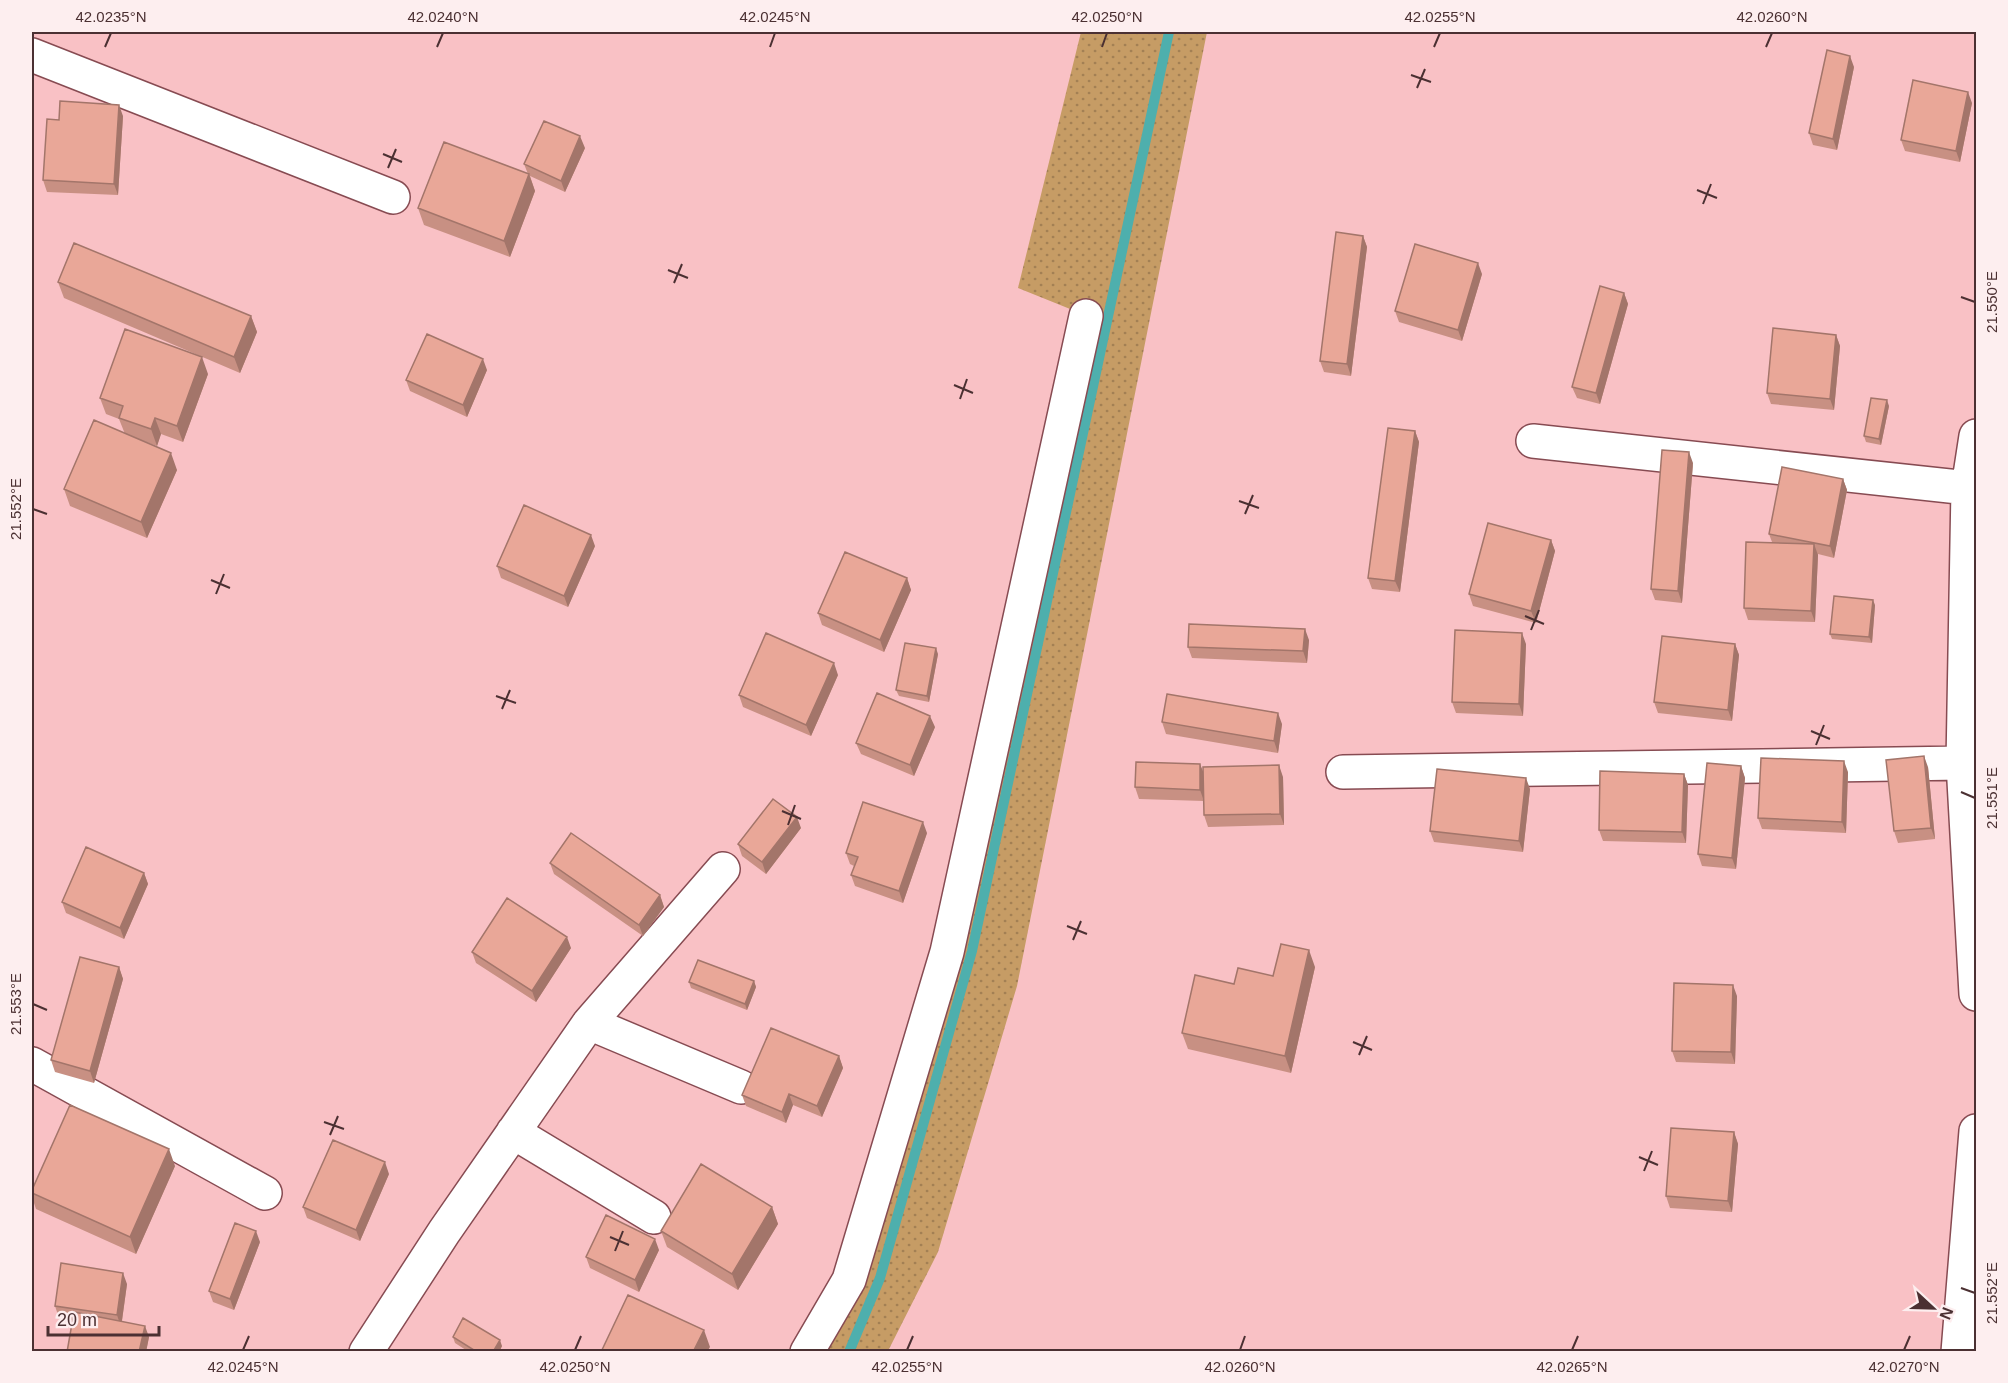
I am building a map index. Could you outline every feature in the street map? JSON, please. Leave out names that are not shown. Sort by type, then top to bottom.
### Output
[{"type":"street","points":[[32,55],[393,197]]},
{"type":"street","points":[[807,1352],[849,1280],[947,952],[1086,315]]},
{"type":"street","points":[[1977,436],[1968,488],[1963,763],[1972,823],[1977,994]]},
{"type":"street","points":[[1533,441],[1968,488]]},
{"type":"street","points":[[1343,772],[1963,763]]},
{"type":"street","points":[[366,1352],[589,1023],[723,869]]},
{"type":"street","points":[[589,1023],[741,1087]]},
{"type":"street","points":[[32,1064],[265,1193]]},
{"type":"street","points":[[1958,1352],[1977,1131]]},
{"type":"street","points":[[513,1132],[654,1217]]},
{"type":"shaded area","points":[[1081,32],[1207,32],[1017,986],[938,1252],[888,1351],[807,1352],[947,952],[1085,315],[1018,288]]},
{"type":"building","points":[[1827,50],[1850,56],[1833,139],[1809,133]]},
{"type":"building","points":[[1913,80],[1968,92],[1956,151],[1901,140]]},
{"type":"building","points":[[60,101],[119,105],[114,184],[43,180],[47,119],[59,120]]},
{"type":"building","points":[[544,121],[580,136],[561,181],[524,164]]},
{"type":"building","points":[[444,142],[529,174],[504,241],[418,208]]},
{"type":"building","points":[[1336,232],[1363,236],[1347,364],[1320,361]]},
{"type":"building","points":[[74,243],[251,316],[234,357],[58,282]]},
{"type":"building","points":[[1415,244],[1478,263],[1458,330],[1395,311]]},
{"type":"building","points":[[1600,286],[1624,293],[1596,393],[1572,387]]},
{"type":"building","points":[[1773,328],[1836,335],[1830,399],[1767,393]]},
{"type":"building","points":[[125,329],[202,357],[177,426],[155,418],[151,429],[119,418],[123,406],[100,398]]},
{"type":"building","points":[[427,334],[483,359],[463,405],[406,380]]},
{"type":"building","points":[[1871,398],[1887,400],[1879,439],[1864,436]]},
{"type":"building","points":[[94,420],[171,453],[141,522],[64,489]]},
{"type":"building","points":[[1388,428],[1415,431],[1395,581],[1368,578]]},
{"type":"building","points":[[1662,450],[1689,452],[1678,591],[1651,589]]},
{"type":"building","points":[[1782,467],[1843,479],[1830,546],[1769,534]]},
{"type":"building","points":[[524,505],[591,535],[564,596],[497,566]]},
{"type":"building","points":[[1488,523],[1551,540],[1531,611],[1469,594]]},
{"type":"building","points":[[1746,542],[1814,544],[1811,611],[1744,608]]},
{"type":"building","points":[[845,552],[907,578],[880,640],[818,613]]},
{"type":"building","points":[[1834,596],[1873,600],[1869,637],[1830,634]]},
{"type":"building","points":[[1189,624],[1305,629],[1303,651],[1188,647]]},
{"type":"building","points":[[1455,630],[1522,633],[1519,704],[1452,702]]},
{"type":"building","points":[[766,633],[834,663],[806,725],[739,695]]},
{"type":"building","points":[[1662,636],[1735,644],[1728,710],[1654,702]]},
{"type":"building","points":[[905,643],[936,648],[927,696],[896,690]]},
{"type":"building","points":[[877,693],[930,716],[910,765],[856,743]]},
{"type":"building","points":[[1167,694],[1278,713],[1274,741],[1162,722]]},
{"type":"building","points":[[1924,756],[1931,828],[1894,831],[1886,760]]},
{"type":"building","points":[[1761,758],[1844,761],[1842,822],[1758,818]]},
{"type":"building","points":[[1136,762],[1200,764],[1200,790],[1135,787]]},
{"type":"building","points":[[1707,763],[1741,766],[1732,858],[1698,854]]},
{"type":"building","points":[[1279,765],[1280,814],[1204,815],[1203,767]]},
{"type":"building","points":[[1437,769],[1526,778],[1519,841],[1430,831]]},
{"type":"building","points":[[1600,771],[1684,774],[1682,832],[1599,830]]},
{"type":"building","points":[[773,799],[797,817],[762,862],[738,844]]},
{"type":"building","points":[[863,802],[923,822],[899,891],[851,875],[858,857],[846,853]]},
{"type":"building","points":[[571,833],[660,895],[639,925],[550,863]]},
{"type":"building","points":[[86,847],[144,873],[120,928],[62,902]]},
{"type":"building","points":[[507,898],[567,937],[532,991],[472,952]]},
{"type":"building","points":[[1281,944],[1309,950],[1285,1056],[1182,1033],[1195,975],[1234,984],[1238,968],[1273,976]]},
{"type":"building","points":[[80,957],[119,967],[90,1071],[51,1060]]},
{"type":"building","points":[[698,960],[754,981],[745,1004],[689,982]]},
{"type":"building","points":[[1674,983],[1733,985],[1731,1052],[1672,1051]]},
{"type":"building","points":[[771,1028],[839,1056],[817,1106],[789,1094],[782,1112],[742,1095]]},
{"type":"building","points":[[70,1105],[169,1149],[130,1237],[32,1193]]},
{"type":"building","points":[[1671,1128],[1734,1132],[1728,1201],[1666,1196]]},
{"type":"building","points":[[333,1140],[385,1162],[356,1230],[303,1207]]},
{"type":"building","points":[[701,1164],[772,1207],[732,1274],[661,1231]]},
{"type":"building","points":[[606,1215],[655,1239],[635,1280],[586,1257]]},
{"type":"building","points":[[235,1223],[256,1231],[230,1299],[209,1291]]},
{"type":"building","points":[[61,1263],[123,1273],[117,1315],[55,1306]]},
{"type":"building","points":[[628,1295],[704,1330],[693,1352],[601,1352]]},
{"type":"building","points":[[74,1312],[145,1326],[139,1352],[67,1352]]},
{"type":"building","points":[[463,1318],[500,1340],[493,1352],[477,1352],[453,1337]]},
{"type":"waterway","points":[[849,1352],[880,1278],[972,951],[1169,32]]}]
